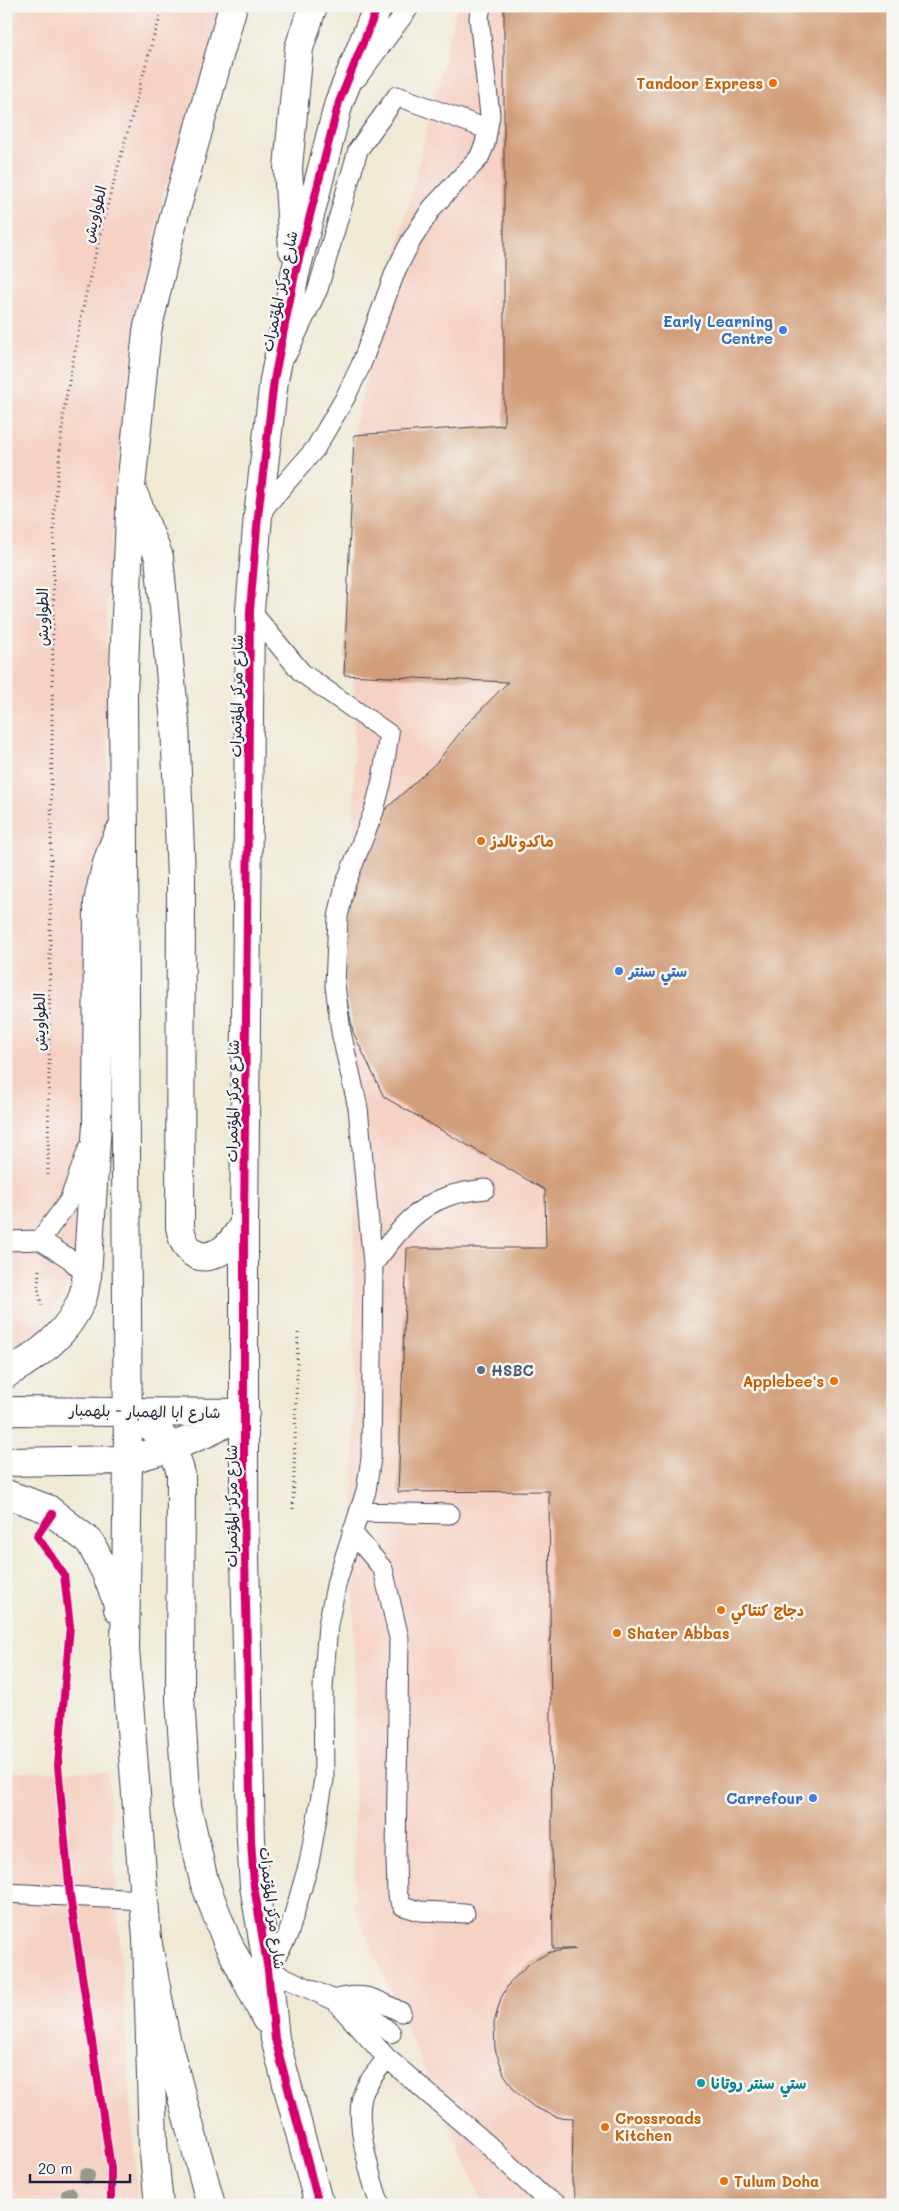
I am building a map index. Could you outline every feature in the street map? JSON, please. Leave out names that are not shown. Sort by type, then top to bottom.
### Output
[{"type":"street","points":[[159,2205],[153,2144],[147,1939],[125,1648],[128,1460],[123,696],[131,487],[147,331],[175,213],[233,6]]},
{"type":"street","points":[[295,274],[288,168],[299,48],[313,6]]},
{"type":"street","name":"شارع مركز المؤتمرات","points":[[319,2204],[275,2039],[268,1970],[254,1886],[251,1840],[244,1508],[244,1224],[250,610],[258,516],[274,380],[295,274],[339,102],[378,6]]},
{"type":"street","points":[[131,487],[159,557],[175,722],[181,878],[180,1228],[182,1241],[192,1253],[210,1256],[227,1247],[244,1224]]},
{"type":"street","points":[[6,1374],[33,1359],[58,1338],[83,1297],[87,1276],[97,1124],[98,902],[103,874],[112,848],[124,823]]},
{"type":"street","name":"شارع ابا الهمبار - بلهمبار","points":[[6,1411],[245,1413]]},
{"type":"street","points":[[127,1411],[162,1434],[177,1457],[181,1474],[180,1699],[187,1806],[204,1881],[226,1938],[275,2039]]},
{"type":"street","name":"شارع ابا الهمبار - بلهمبار","points":[[6,1462],[128,1460],[172,1447],[211,1432],[245,1413]]},
{"type":"street","points":[[6,1494],[48,1509],[90,1542],[117,1601],[125,1648]]},
{"type":"street","points":[[147,1939],[164,2035],[211,2205]]},
{"type":"lane","points":[[339,102],[410,6]]},
{"type":"lane","points":[[258,516],[315,449],[345,398],[361,365],[396,270],[411,241],[432,208],[479,158],[485,144],[490,115],[479,18],[481,6]]},
{"type":"lane","points":[[274,380],[318,289],[358,150],[397,96],[488,129]]},
{"type":"lane","points":[[250,610],[302,673],[389,734],[382,780],[374,810],[345,885],[338,917],[336,975],[341,1032],[358,1108],[373,1264],[371,1458],[366,1491],[337,1581],[328,1625],[323,1687],[324,1779],[309,1863],[288,1936],[268,1970],[374,2020],[391,2033]]},
{"type":"lane","points":[[40,1240],[69,1201],[97,1124]]},
{"type":"lane","points":[[373,1264],[410,1218],[422,1208],[447,1196],[485,1189]]},
{"type":"lane","points":[[6,1241],[40,1240],[70,1259],[87,1276]]},
{"type":"lane","points":[[359,1512],[450,1514]]},
{"type":"lane","points":[[352,1532],[383,1569],[399,1638],[397,1894],[403,1906],[420,1911],[465,1913]]},
{"type":"lane","points":[[6,1893],[144,1900]]},
{"type":"lane","points":[[337,2004],[352,1995],[373,1998],[401,2012]]},
{"type":"lane","points":[[337,2004],[387,2058],[487,2144],[541,2195],[558,2205]]},
{"type":"lane","points":[[380,2205],[373,2186],[360,2119],[362,2096],[387,2058]]},
{"type":"path","points":[[40,1240],[38,1288],[46,1317],[58,1338]]},
{"type":"path","points":[[293,1509],[298,1333]]},
{"type":"shaded area","points":[[6,6],[233,6],[225,34],[164,190],[124,397],[107,597],[108,1044],[74,1275],[21,1365],[6,1366]]},
{"type":"shaded area","name":"ستي سنتر","points":[[457,6],[893,6],[893,2205],[484,2205],[354,1908],[354,428]]},
{"type":"shaded area","points":[[6,1772],[108,1772],[138,2205],[6,2205]]},
{"type":"building","name":"ستي سنتر","points":[[504,6],[893,6],[893,2205],[578,2205],[572,2182],[573,2118],[557,2117],[534,2107],[516,2092],[504,2074],[495,2049],[494,2023],[501,1998],[510,1982],[530,1963],[550,1952],[576,1949],[553,1949],[549,1491],[398,1492],[407,1248],[546,1248],[545,1190],[384,1097],[353,1032],[345,990],[345,952],[348,905],[376,818],[437,762],[466,725],[508,682],[344,675],[354,435],[504,425]]},
{"type":"cycle path","points":[[319,2205],[275,2039],[268,1970],[254,1886],[251,1840],[244,1508],[244,1224],[250,610],[258,516],[274,380],[295,274],[339,102],[378,6]]},
{"type":"cycle path","points":[[52,1514],[37,1536],[64,1575],[70,1626],[58,1765],[70,1896],[111,2168],[111,2205]]},
{"type":"place","name":"Tandoor Express","points":[[773,83]]},
{"type":"place","name":"Early Learning Centre","points":[[783,330]]},
{"type":"place","name":"ماكدونالدز","points":[[481,841]]},
{"type":"place","name":"ستي سنتر","points":[[619,971]]},
{"type":"place","name":"HSBC","points":[[481,1370]]},
{"type":"place","name":"Applebee's","points":[[834,1381]]},
{"type":"place","name":"دجاج كنتاكي","points":[[721,1610]]},
{"type":"place","name":"Shater Abbas","points":[[617,1633]]},
{"type":"place","name":"Carrefour","points":[[813,1798]]},
{"type":"place","name":"ستي سنتر روتانا","points":[[701,2083]]},
{"type":"place","name":"Crossroads Kitchen","points":[[605,2127]]},
{"type":"place","name":"Tulum Doha","points":[[724,2181]]}]
